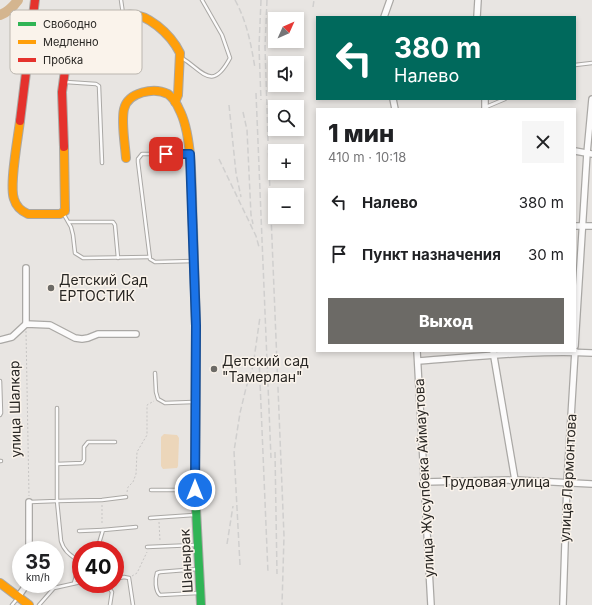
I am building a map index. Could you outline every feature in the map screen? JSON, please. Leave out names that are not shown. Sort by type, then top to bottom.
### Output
[{"type":"street","points":[[34,10],[35,0]]},
{"type":"street","points":[[384,16],[390,0]]},
{"type":"street","points":[[477,16],[478,0]]},
{"type":"street","points":[[126,158],[126,138],[123,119],[124,108],[129,99],[136,94],[157,91],[167,94],[175,102],[178,95],[179,49],[149,20],[142,16]]},
{"type":"street","points":[[26,74],[12,191],[13,197],[19,209],[28,214],[63,213],[65,211],[62,103],[65,74]]},
{"type":"street","name":"улица Лермонтова","points":[[576,332],[582,225],[590,153],[592,99]]},
{"type":"street","name":"Шанырак","points":[[175,102],[186,125],[190,154],[196,326],[195,490],[201,605]]},
{"type":"street","points":[[576,151],[590,153]]},
{"type":"street","points":[[576,226],[592,226]]},
{"type":"street","points":[[0,340],[9,338],[16,334],[26,324],[26,268]]},
{"type":"street","points":[[26,324],[50,325],[75,338],[82,339],[98,334],[136,334]]},
{"type":"street","points":[[576,350],[592,354]]},
{"type":"street","name":"улица Жусупбека Аймаутова","points":[[417,352],[431,605]]},
{"type":"street","points":[[418,361],[493,353],[520,352]]},
{"type":"street","name":"улица Лермонтова","points":[[563,605],[567,483],[575,352]]},
{"type":"street","points":[[493,353],[515,480]]},
{"type":"street","name":"Трудовая улица","points":[[424,482],[515,480],[592,484]]},
{"type":"street","points":[[29,502],[29,541]]},
{"type":"street","points":[[0,583],[29,605]]},
{"type":"lane","points":[[121,0],[122,10]]},
{"type":"lane","points":[[180,57],[191,63],[202,74],[208,77],[217,75],[225,67],[230,58],[222,35],[202,0]]},
{"type":"lane","points":[[576,65],[592,63]]},
{"type":"lane","points":[[64,82],[96,84],[99,86],[102,162]]},
{"type":"lane","points":[[485,108],[503,100]]},
{"type":"lane","points":[[190,154],[142,154],[138,159],[149,257],[155,262],[194,261]]},
{"type":"lane","points":[[63,213],[69,222],[73,235],[74,250],[79,257],[149,257]]},
{"type":"lane","points":[[69,222],[113,222],[115,225],[118,258]]},
{"type":"lane","points":[[155,373],[158,399],[165,403],[196,402]]},
{"type":"lane","points":[[0,381],[0,415]]},
{"type":"lane","points":[[57,408],[57,501],[60,541],[63,548],[72,556]]},
{"type":"lane","points":[[57,464],[82,463],[84,460],[84,447],[88,442],[115,442]]},
{"type":"lane","points":[[151,490],[195,490]]},
{"type":"lane","points":[[29,502],[102,500],[126,497]]},
{"type":"lane","points":[[150,518],[197,515]]},
{"type":"lane","points":[[79,531],[136,527]]},
{"type":"lane","points":[[99,541],[102,530]]},
{"type":"lane","points":[[149,547],[198,545]]},
{"type":"lane","points":[[199,569],[157,573],[157,591],[160,595],[201,593]]},
{"type":"lane","points":[[124,577],[128,578],[133,605]]},
{"type":"lane","points":[[39,605],[54,588],[72,584]]},
{"type":"lane","points":[[110,605],[112,593]]},
{"type":"lane","points":[[12,605],[18,596]]},
{"type":"path","name":"улица Шалкар","points":[[26,324],[29,502]]},
{"type":"path","points":[[126,497],[128,487],[133,482],[136,474],[137,452],[147,435],[147,405],[158,399]]},
{"type":"path","points":[[102,500],[102,530]]},
{"type":"path","points":[[159,518],[161,546]]},
{"type":"path","points":[[128,578],[137,573],[149,547]]},
{"type":"shaded area","points":[[164,434],[177,435],[179,438],[177,468],[163,469],[161,466],[161,437]]},
{"type":"waterway","points":[[0,15],[10,9],[18,0]]},
{"type":"railway","points":[[235,0],[246,25],[255,68]]},
{"type":"railway","points":[[261,0],[259,47],[261,100]]},
{"type":"railway","points":[[267,0],[265,47],[284,536],[282,605]]},
{"type":"railway","points":[[313,7],[314,0]]},
{"type":"railway","points":[[256,93],[271,458]]},
{"type":"railway","points":[[229,105],[236,173],[241,197]]},
{"type":"railway","points":[[243,112],[247,130],[251,215],[253,224]]},
{"type":"railway","points":[[219,159],[256,236],[259,247]]},
{"type":"railway","points":[[240,565],[234,451],[240,413],[253,366],[260,317]]},
{"type":"railway","points":[[259,358],[268,573]]},
{"type":"railway","points":[[275,452],[277,574]]},
{"type":"railway","points":[[227,544],[233,506]]},
{"type":"traffic: fast","points":[[193,227],[196,326],[195,490],[201,605]]},
{"type":"traffic: slow","points":[[142,17],[150,21],[164,32],[171,39],[180,53],[178,95],[175,102]]},
{"type":"traffic: slow","points":[[126,158],[123,120],[126,103],[131,98],[142,92],[156,91],[168,94],[178,107],[184,121],[187,135],[191,166],[193,227]]},
{"type":"traffic: slow","points":[[20,121],[13,173],[13,192],[16,204],[25,213],[60,214],[65,211],[64,147]]},
{"type":"traffic: slow","points":[[0,583],[29,605]]},
{"type":"traffic: jam","points":[[34,10],[35,0]]},
{"type":"traffic: jam","points":[[20,121],[26,74]]},
{"type":"traffic: jam","points":[[64,74],[62,92],[64,147]]},
{"type":"place","name":"Детский Сад ЕРТОСТИК","points":[[51,288]]},
{"type":"place","name":"Детский сад \"Тамерлан\"","points":[[214,369]]},
{"type":"route","points":[[166,154],[190,154],[196,326],[195,490]]}]
